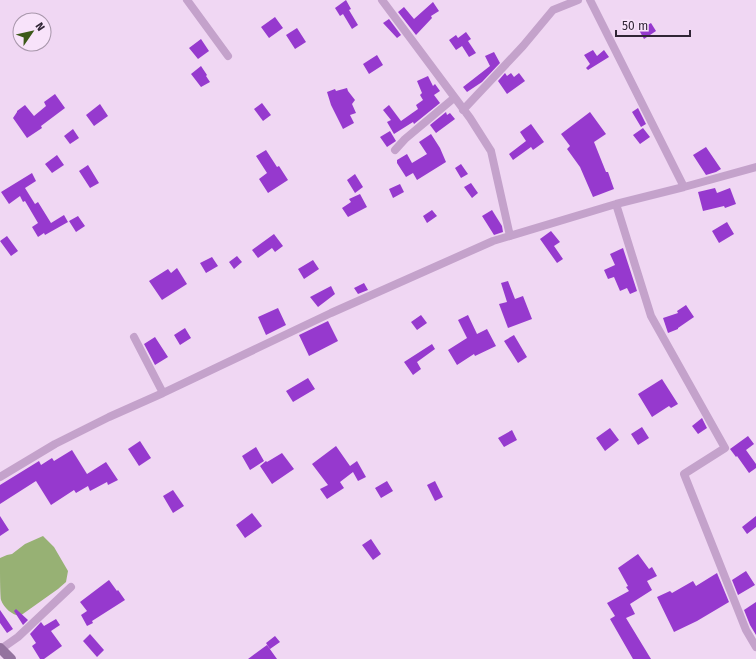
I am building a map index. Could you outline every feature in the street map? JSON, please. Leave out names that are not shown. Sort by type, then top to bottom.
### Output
[{"type":"main road","points":[[0,649],[11,659]]},
{"type":"street","points":[[187,0],[228,56]]},
{"type":"street","points":[[382,0],[463,110],[491,151],[510,236]]},
{"type":"street","points":[[463,110],[523,46],[553,10],[578,0]]},
{"type":"street","points":[[590,0],[684,187]]},
{"type":"street","points":[[395,150],[405,139],[454,98]]},
{"type":"street","points":[[0,477],[55,444],[109,417],[163,393],[330,313],[494,241],[616,204],[756,167]]},
{"type":"street","points":[[616,204],[651,316],[726,448],[684,474],[746,630],[756,647]]},
{"type":"street","points":[[134,337],[163,393]]},
{"type":"street","points":[[0,649],[18,636],[71,587]]},
{"type":"shaded area","points":[[43,536],[54,547],[68,571],[66,582],[20,616],[9,611],[1,600],[0,558],[12,554],[25,544]]},
{"type":"building","points":[[346,0],[351,9],[349,10],[358,25],[352,29],[343,14],[340,16],[335,8]]},
{"type":"building","points":[[433,2],[439,11],[431,16],[432,18],[416,35],[398,12],[404,7],[414,19]]},
{"type":"building","points":[[275,17],[283,28],[269,38],[261,27]]},
{"type":"building","points":[[389,19],[401,35],[397,38],[383,23]]},
{"type":"building","points":[[651,23],[656,31],[644,39],[639,30]]},
{"type":"building","points":[[297,28],[306,42],[295,49],[286,35]]},
{"type":"building","points":[[466,32],[471,39],[468,41],[476,53],[469,57],[462,46],[456,50],[449,40],[456,35],[458,38]]},
{"type":"building","points":[[201,39],[209,51],[198,59],[189,48]]},
{"type":"building","points":[[593,50],[597,56],[604,50],[609,57],[588,70],[586,68],[590,64],[584,55]]},
{"type":"building","points":[[494,52],[500,63],[482,82],[467,92],[463,87],[490,66],[485,56]]},
{"type":"building","points":[[377,55],[383,65],[369,74],[363,64]]},
{"type":"building","points":[[201,66],[210,82],[201,87],[191,74]]},
{"type":"building","points":[[505,73],[507,76],[511,73],[514,77],[519,73],[525,81],[507,94],[498,81]]},
{"type":"building","points":[[428,76],[433,86],[435,84],[440,91],[434,95],[440,103],[414,124],[413,122],[394,134],[387,122],[391,120],[383,110],[389,105],[401,121],[418,109],[416,105],[423,100],[420,95],[422,93],[417,81]]},
{"type":"building","points":[[347,88],[355,100],[352,104],[356,113],[350,115],[354,123],[343,129],[331,105],[327,92],[335,89],[336,91]]},
{"type":"building","points":[[55,94],[65,108],[41,126],[42,128],[27,138],[13,118],[17,111],[25,105],[34,116],[46,106],[44,102]]},
{"type":"building","points":[[262,103],[271,115],[263,121],[254,109]]},
{"type":"building","points":[[100,104],[108,116],[94,126],[86,115]]},
{"type":"building","points":[[638,108],[646,124],[641,127],[632,112]]},
{"type":"building","points":[[446,112],[447,115],[450,113],[455,119],[436,133],[430,125]]},
{"type":"building","points":[[590,112],[606,134],[594,142],[614,189],[593,197],[580,167],[567,149],[570,146],[561,134]]},
{"type":"building","points":[[531,124],[544,142],[533,150],[531,147],[513,160],[509,154],[526,141],[520,132]]},
{"type":"building","points":[[643,128],[650,137],[640,144],[633,135]]},
{"type":"building","points":[[73,129],[79,138],[70,144],[64,136]]},
{"type":"building","points":[[390,131],[396,141],[387,147],[380,137]]},
{"type":"building","points":[[431,134],[440,148],[446,162],[417,180],[413,173],[406,177],[397,163],[397,160],[407,154],[412,163],[427,154],[419,142]]},
{"type":"building","points":[[706,147],[721,169],[706,175],[693,155]]},
{"type":"building","points":[[266,150],[288,180],[268,193],[259,179],[267,173],[256,156]]},
{"type":"building","points":[[57,155],[64,165],[52,173],[45,164]]},
{"type":"building","points":[[461,164],[468,174],[461,178],[455,168]]},
{"type":"building","points":[[88,165],[99,183],[90,188],[79,171]]},
{"type":"building","points":[[32,173],[36,181],[25,188],[35,204],[38,202],[51,223],[64,215],[68,222],[45,235],[44,233],[38,237],[32,227],[38,223],[25,201],[23,202],[20,196],[9,204],[1,192]]},
{"type":"building","points":[[355,174],[363,187],[355,193],[347,180]]},
{"type":"building","points":[[471,183],[478,193],[472,198],[464,187]]},
{"type":"building","points":[[400,184],[404,192],[393,198],[389,189]]},
{"type":"building","points":[[715,188],[717,193],[730,188],[736,204],[725,208],[724,206],[703,211],[698,192]]},
{"type":"building","points":[[360,194],[367,207],[348,217],[342,208],[351,202],[349,199]]},
{"type":"building","points":[[432,210],[437,216],[427,223],[423,216]]},
{"type":"building","points":[[492,210],[502,226],[503,232],[494,235],[482,216]]},
{"type":"building","points":[[78,216],[85,226],[76,232],[69,221]]},
{"type":"building","points":[[727,222],[734,234],[719,243],[712,231]]},
{"type":"building","points":[[551,231],[560,242],[554,246],[563,259],[557,263],[540,239]]},
{"type":"building","points":[[274,234],[283,246],[275,252],[272,248],[258,258],[252,250]]},
{"type":"building","points":[[7,236],[18,251],[11,256],[0,241]]},
{"type":"building","points":[[623,248],[637,291],[630,294],[627,288],[620,291],[614,277],[608,279],[604,270],[615,265],[610,254]]},
{"type":"building","points":[[237,256],[242,262],[234,269],[229,262]]},
{"type":"building","points":[[212,257],[218,266],[206,273],[200,263]]},
{"type":"building","points":[[313,260],[319,269],[304,279],[298,269]]},
{"type":"building","points":[[177,268],[187,284],[162,300],[149,281],[168,269],[171,273]]},
{"type":"building","points":[[508,281],[515,299],[523,296],[532,319],[508,328],[499,304],[507,302],[501,283]]},
{"type":"building","points":[[364,283],[368,290],[358,294],[354,288]]},
{"type":"building","points":[[331,286],[335,294],[318,307],[310,297]]},
{"type":"building","points":[[686,305],[694,317],[678,329],[668,333],[663,318],[678,313],[677,311]]},
{"type":"building","points":[[278,308],[286,325],[266,335],[258,317]]},
{"type":"building","points":[[421,315],[427,323],[417,330],[411,322]]},
{"type":"building","points":[[468,315],[477,334],[487,329],[496,346],[475,356],[474,354],[457,365],[448,350],[467,338],[458,320]]},
{"type":"building","points":[[328,321],[338,341],[309,356],[299,335]]},
{"type":"building","points":[[185,328],[191,338],[180,345],[174,335]]},
{"type":"building","points":[[514,335],[527,357],[518,363],[504,341]]},
{"type":"building","points":[[155,337],[168,357],[155,365],[144,344]]},
{"type":"building","points":[[432,344],[435,349],[417,362],[421,369],[413,375],[404,362]]},
{"type":"building","points":[[308,378],[315,389],[293,402],[286,391]]},
{"type":"building","points":[[662,379],[678,404],[671,408],[669,406],[652,417],[638,394]]},
{"type":"building","points":[[702,418],[707,428],[698,434],[692,426]]},
{"type":"building","points":[[642,427],[649,438],[638,445],[631,434]]},
{"type":"building","points":[[610,428],[619,440],[605,451],[596,438]]},
{"type":"building","points":[[512,430],[517,440],[504,447],[498,438]]},
{"type":"building","points":[[748,436],[754,444],[746,450],[756,464],[756,468],[749,473],[730,449]]},
{"type":"building","points":[[140,441],[151,458],[139,466],[128,449]]},
{"type":"building","points":[[336,446],[350,466],[357,461],[366,477],[358,481],[353,472],[340,482],[344,488],[327,499],[320,489],[328,485],[312,464]]},
{"type":"building","points":[[256,447],[264,461],[250,470],[242,456]]},
{"type":"building","points":[[72,450],[87,474],[106,462],[118,480],[108,485],[107,482],[90,491],[88,486],[76,493],[74,490],[51,505],[36,481],[0,504],[0,485],[39,461],[41,465],[52,458],[54,461]]},
{"type":"building","points":[[282,453],[294,469],[272,484],[260,466],[266,461],[267,462]]},
{"type":"building","points":[[387,481],[393,491],[381,498],[375,488]]},
{"type":"building","points":[[435,481],[443,497],[435,501],[427,485]]},
{"type":"building","points":[[173,490],[184,506],[173,513],[163,496]]},
{"type":"building","points":[[252,513],[262,526],[245,538],[236,525]]},
{"type":"building","points":[[0,516],[9,530],[0,536]]},
{"type":"building","points":[[756,516],[756,527],[747,534],[742,527]]},
{"type":"building","points":[[371,539],[381,554],[373,560],[362,545]]},
{"type":"building","points":[[638,554],[649,569],[652,567],[657,576],[647,581],[652,590],[630,604],[635,614],[626,618],[651,659],[633,659],[610,619],[615,616],[607,603],[629,591],[626,587],[628,586],[618,568]]},
{"type":"building","points":[[746,571],[755,585],[738,595],[732,580]]},
{"type":"building","points":[[717,573],[729,602],[697,621],[674,632],[657,597],[670,591],[672,593],[693,581],[696,586]]},
{"type":"building","points":[[109,580],[125,600],[92,621],[93,623],[87,626],[81,615],[87,611],[80,602]]},
{"type":"building","points":[[756,602],[756,635],[744,610]]},
{"type":"building","points":[[16,609],[28,620],[23,625],[14,611]]},
{"type":"building","points":[[0,610],[13,629],[7,633],[0,623]]},
{"type":"building","points":[[56,619],[60,625],[51,631],[62,646],[44,659],[40,659],[32,646],[36,643],[30,634],[41,622],[44,626]]},
{"type":"building","points":[[90,634],[104,650],[97,657],[83,641]]},
{"type":"building","points":[[275,636],[280,642],[270,649],[266,643]]},
{"type":"building","points":[[267,645],[277,659],[248,659]]}]
